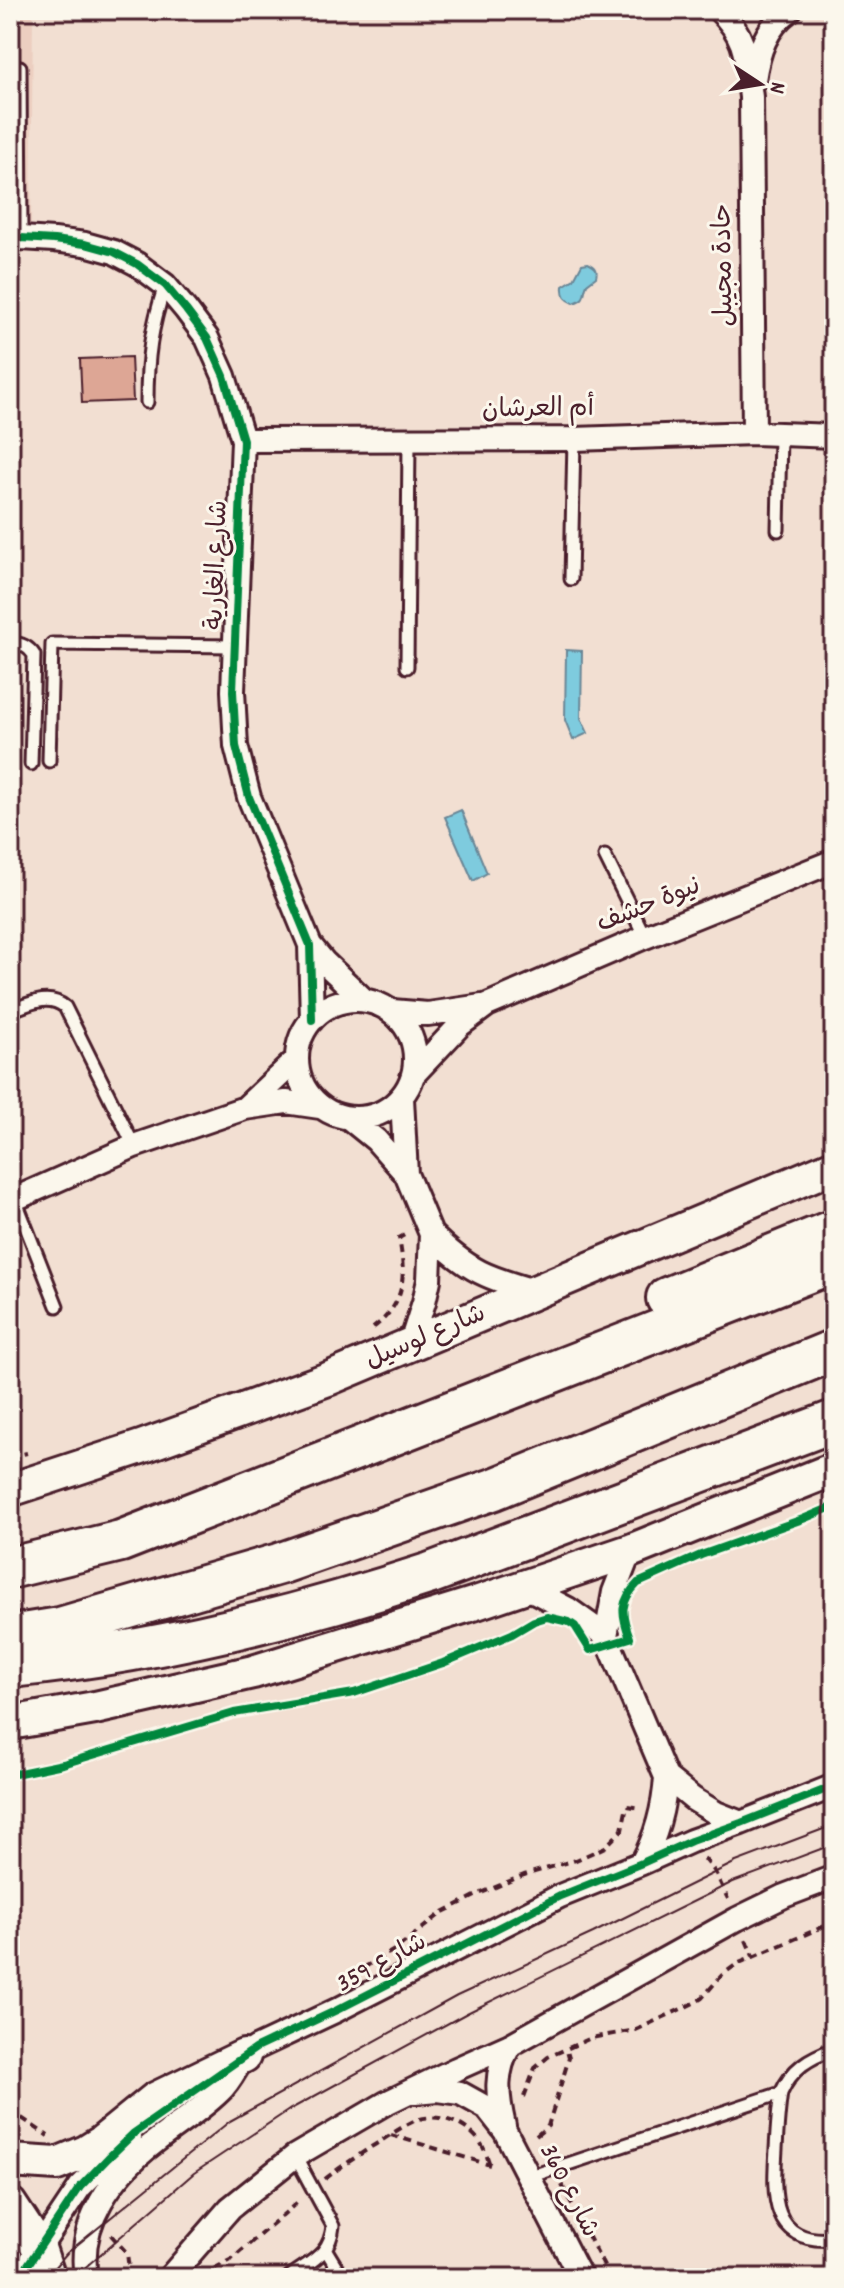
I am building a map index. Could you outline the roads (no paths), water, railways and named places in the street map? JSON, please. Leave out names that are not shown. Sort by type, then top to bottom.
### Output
[{"type":"highway","points":[[121,1541],[195,1498],[514,1360],[834,1230]]},
{"type":"highway","points":[[10,1568],[121,1541],[834,1262]]},
{"type":"highway","points":[[10,1636],[60,1628],[279,1564],[494,1489],[834,1350]]},
{"type":"highway","points":[[10,1667],[210,1635],[331,1605],[431,1573],[834,1421]]},
{"type":"street","name":"حادة مجيبل","points":[[719,10],[740,35],[751,97],[754,433]]},
{"type":"street","name":"حادة مجيبل","points":[[751,97],[758,55],[766,37],[774,24],[790,10]]},
{"type":"street","name":"شارع الغارية","points":[[15,239],[54,240],[114,252],[137,264],[165,285],[207,338],[224,376],[243,440],[233,691],[236,746],[249,797],[310,945],[364,1000]]},
{"type":"street","name":"أم العرشان","points":[[243,440],[574,439],[754,433],[834,436]]},
{"type":"street","name":"نيوة حشف","points":[[414,1074],[460,1025],[487,1005],[834,861]]},
{"type":"street","name":"شارع الغارية","points":[[310,945],[312,1020]]},
{"type":"street","points":[[352,1000],[364,1000],[392,1011],[410,1033],[416,1060],[414,1074],[402,1098],[387,1110],[369,1118],[350,1119],[320,1107],[307,1094],[299,1077],[297,1059],[304,1032],[312,1020],[330,1006],[352,1000]]},
{"type":"street","name":"نيوة حشف","points":[[392,1011],[428,1014],[487,1005]]},
{"type":"street","points":[[245,1108],[297,1059]]},
{"type":"street","points":[[402,1098],[406,1174]]},
{"type":"street","points":[[13,1200],[134,1146],[245,1108],[286,1102],[320,1107]]},
{"type":"street","points":[[350,1119],[376,1140],[406,1174],[430,1228],[450,1252],[470,1268],[493,1279],[538,1292]]},
{"type":"street","name":"شارع لوسيل","points":[[10,1490],[141,1447],[328,1379],[834,1166]]},
{"type":"street","points":[[410,1346],[429,1280],[430,1228]]},
{"type":"street","points":[[10,1723],[95,1708],[253,1672],[526,1587],[630,1551],[834,1469]]},
{"type":"street","points":[[606,1636],[614,1592],[630,1551]]},
{"type":"street","points":[[526,1587],[568,1609],[606,1636],[666,1777],[693,1799],[741,1823]]},
{"type":"street","points":[[642,1863],[655,1838],[666,1777]]},
{"type":"street","name":"شارع 359","points":[[24,2272],[80,2187],[134,2133],[256,2048],[560,1896],[834,1786]]},
{"type":"street","points":[[169,2278],[230,2208],[295,2156],[386,2103],[510,2045],[737,1919],[784,1896],[834,1877]]},
{"type":"street","name":"شارع 360","points":[[505,2131],[498,2099],[498,2074],[510,2045]]},
{"type":"street","points":[[10,2161],[57,2164],[86,2152],[155,2099],[244,2056]]},
{"type":"street","points":[[86,2278],[84,2252],[93,2216],[102,2198],[117,2178],[151,2145],[225,2086],[244,2056]]},
{"type":"street","name":"شارع 360","points":[[406,2093],[438,2090],[460,2093],[487,2108],[505,2131],[581,2278]]},
{"type":"street","points":[[10,2204],[24,2272]]},
{"type":"lane","points":[[15,239],[21,186],[20,67]]},
{"type":"lane","points":[[10,176],[21,186]]},
{"type":"lane","points":[[147,402],[147,361],[152,326],[165,285]]},
{"type":"lane","points":[[778,530],[780,435]]},
{"type":"lane","points":[[407,667],[409,439]]},
{"type":"lane","points":[[571,579],[574,439]]},
{"type":"lane","points":[[10,643],[29,647],[34,655],[31,764]]},
{"type":"lane","points":[[49,761],[52,644],[235,646]]},
{"type":"lane","points":[[605,856],[645,937]]},
{"type":"lane","points":[[10,1011],[48,998],[57,1000],[65,1007],[134,1146]]},
{"type":"lane","points":[[13,1200],[57,1306]]},
{"type":"lane","points":[[834,2049],[807,2060],[796,2069],[781,2093],[773,2184],[776,2206],[788,2225],[797,2233],[821,2240],[834,2239]]},
{"type":"lane","points":[[529,2177],[781,2093]]},
{"type":"lane","points":[[288,2278],[326,2250],[332,2239],[333,2226],[295,2156]]},
{"type":"lane","points":[[326,2250],[343,2278]]},
{"type":"water","points":[[588,263],[596,268],[596,277],[587,284],[581,299],[571,302],[565,297],[563,286],[574,279],[582,264]]},
{"type":"water","points":[[566,650],[582,651],[581,718],[588,733],[573,740],[565,720]]},
{"type":"water","points":[[461,810],[487,873],[473,881],[445,817]]},
{"type":"tram line","points":[[45,2278],[67,2253],[230,2121],[457,1996],[736,1862],[834,1825]]},
{"type":"tram line","points":[[73,2278],[194,2173],[289,2110],[467,2013],[733,1882],[834,1844]]}]
